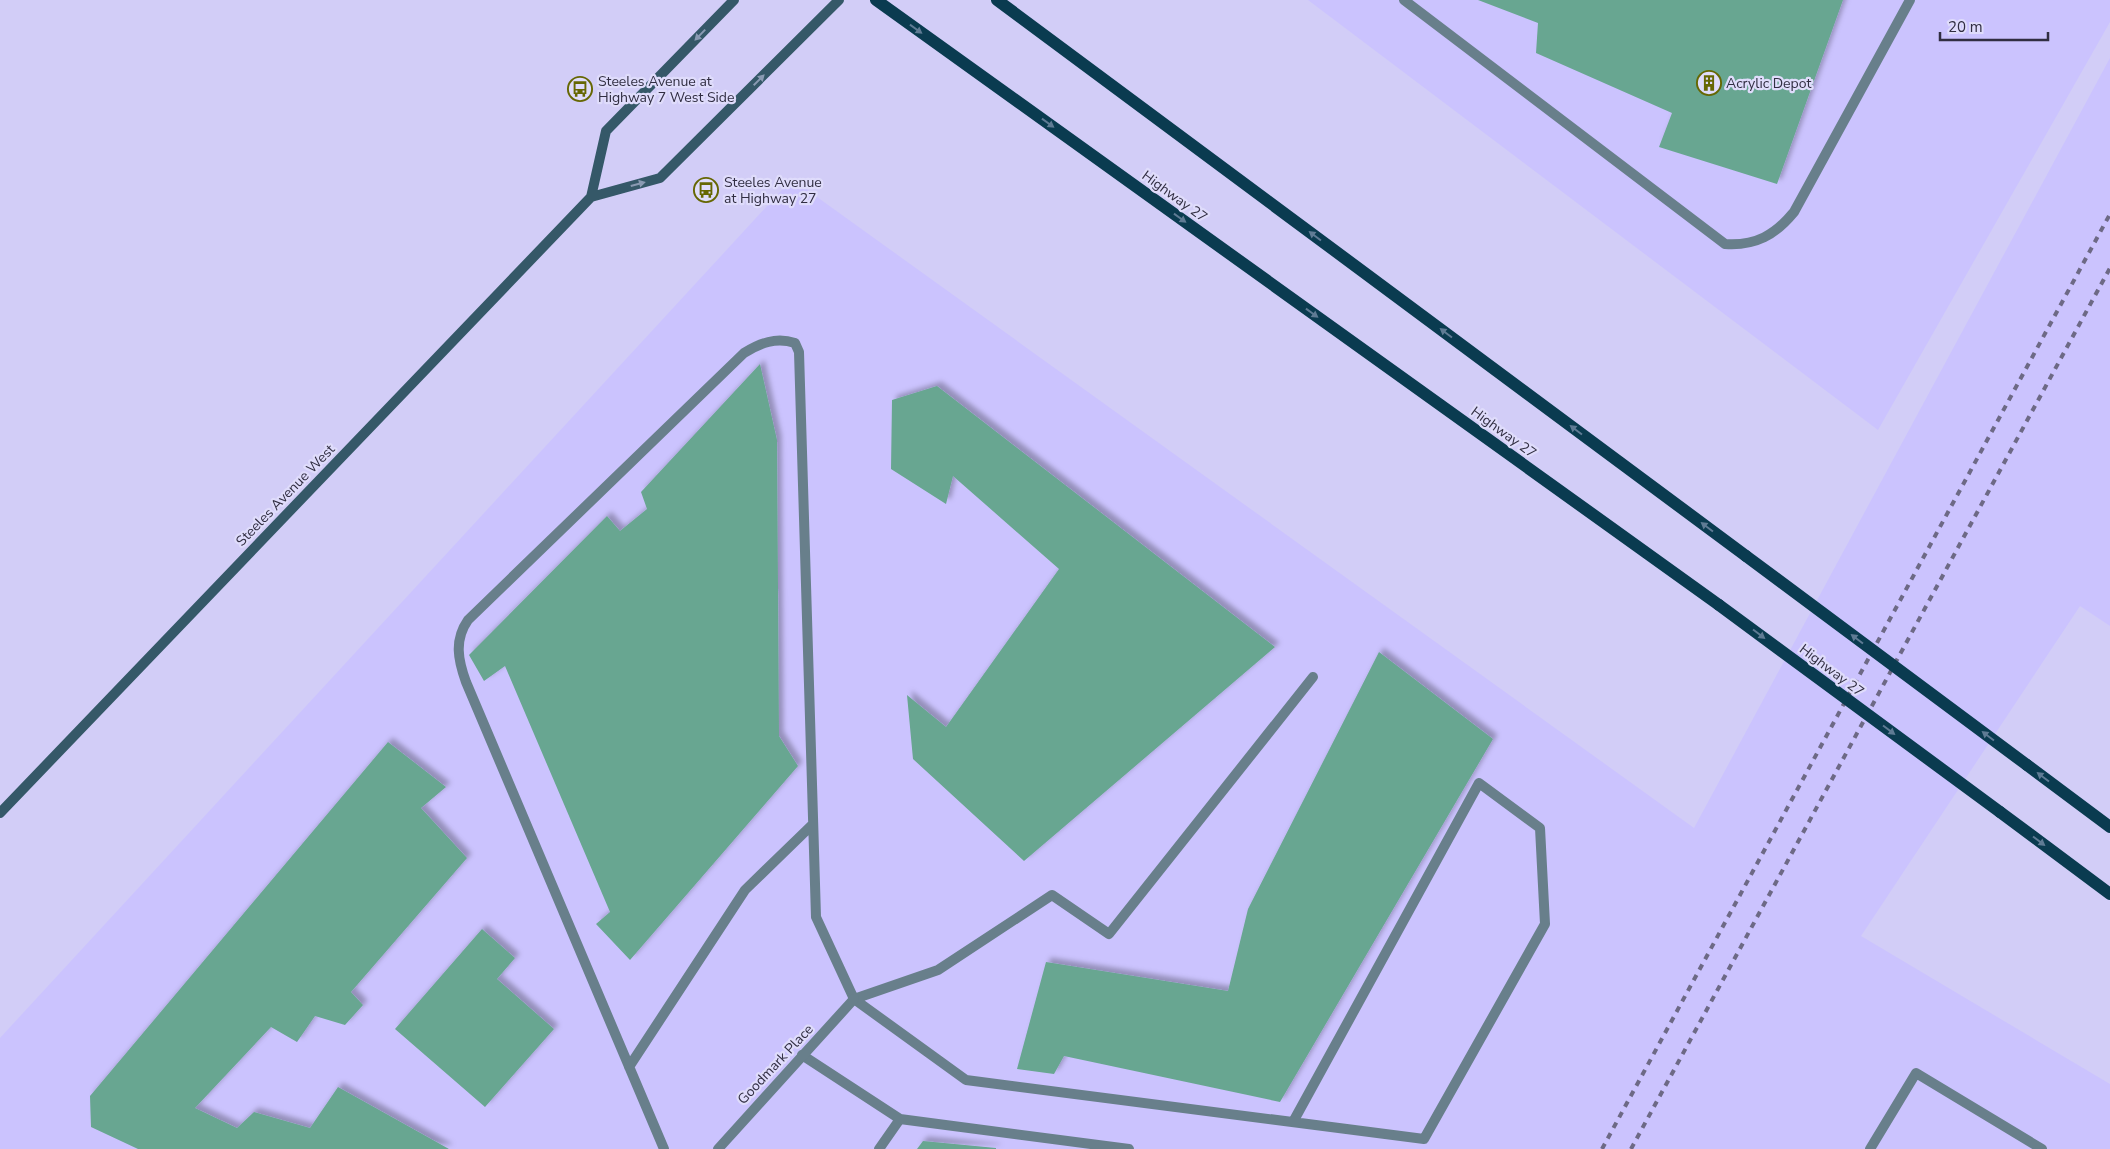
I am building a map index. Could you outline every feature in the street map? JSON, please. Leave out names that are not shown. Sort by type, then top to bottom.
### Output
[{"type":"main road","points":[[734,0],[606,131],[591,197],[660,178],[839,0]]},
{"type":"main road","name":"Highway 27","points":[[876,0],[1720,604],[2110,894]]},
{"type":"main road","points":[[997,0],[2110,827]]},
{"type":"main road","name":"Steeles Avenue West","points":[[0,813],[591,197]]},
{"type":"street","points":[[1404,0],[1725,244],[1743,245],[1762,239],[1781,228],[1794,212],[1910,0]]},
{"type":"street","points":[[664,1149],[466,682],[458,655],[459,639],[468,620],[744,353],[770,341],[785,340],[795,343],[799,352],[816,917],[854,998],[966,1080],[1424,1139],[1545,924],[1540,828],[1479,783],[1293,1122]]},
{"type":"street","points":[[854,998],[938,970],[1052,895],[1109,934],[1313,677]]},
{"type":"street","points":[[629,1067],[745,890],[813,824]]},
{"type":"street","name":"Goodmark Place","points":[[718,1149],[854,998]]},
{"type":"street","points":[[802,1055],[900,1119],[1129,1149]]},
{"type":"street","points":[[1870,1149],[1916,1073],[2042,1149]]},
{"type":"street","points":[[879,1149],[900,1119]]},
{"type":"shaded area","points":[[1308,0],[2110,0],[2110,22],[1878,430]]},
{"type":"shaded area","points":[[2110,58],[2110,626],[2080,606],[1861,936],[2110,1084],[2110,1149],[0,1149],[0,1038],[792,179],[1694,828]]},
{"type":"building","name":"Acrylic Depot","points":[[1478,0],[1843,0],[1777,184],[1659,147],[1672,113],[1536,53],[1538,23]]},
{"type":"building","points":[[760,364],[777,440],[779,736],[798,766],[630,960],[596,924],[610,912],[505,666],[484,681],[469,655],[607,516],[620,531],[647,509],[641,492]]},
{"type":"building","points":[[937,386],[1275,647],[1024,861],[913,759],[907,695],[946,727],[1059,569],[953,476],[946,504],[891,469],[892,400]]},
{"type":"building","points":[[1379,652],[1493,739],[1280,1102],[1064,1056],[1054,1074],[1017,1069],[1046,962],[1228,991],[1248,909]]},
{"type":"building","points":[[388,742],[446,787],[421,808],[467,858],[351,992],[363,1005],[345,1025],[315,1016],[297,1042],[271,1027],[195,1108],[237,1128],[254,1112],[310,1128],[338,1087],[449,1149],[138,1149],[91,1127],[90,1096]]},
{"type":"building","points":[[482,929],[515,958],[497,979],[554,1029],[485,1107],[395,1029]]},
{"type":"building","points":[[923,1141],[996,1148],[996,1149],[917,1149]]},
{"type":"railway","points":[[1602,1149],[2110,214]]},
{"type":"railway","points":[[1631,1149],[2110,268]]},
{"type":"place","name":"Acrylic Depot","points":[[1709,83]]},
{"type":"place","name":"Steeles Avenue at Highway 7 West Side","points":[[580,89]]},
{"type":"place","name":"Steeles Avenue at Highway 27","points":[[706,190]]}]
